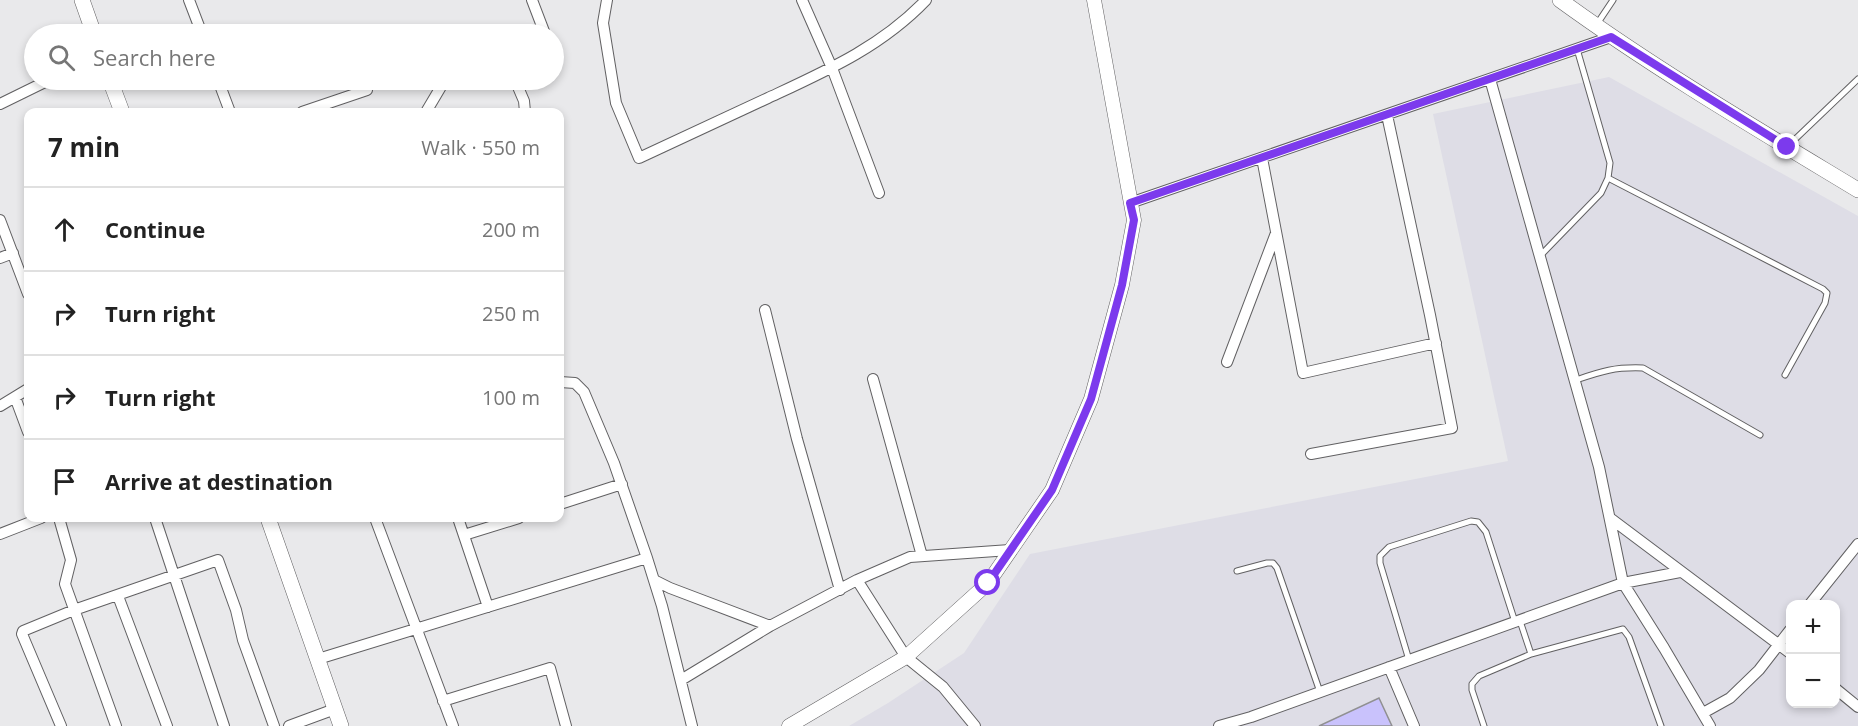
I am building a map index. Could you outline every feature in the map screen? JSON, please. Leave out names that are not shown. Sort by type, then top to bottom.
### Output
[{"type":"main road","points":[[82,0],[90,24]]},
{"type":"main road","points":[[1560,0],[1611,37],[1858,190]]},
{"type":"main road","points":[[114,90],[120,108]]},
{"type":"main road","points":[[269,522],[341,726]]},
{"type":"street","points":[[189,0],[198,24]]},
{"type":"street","points":[[532,0],[541,24]]},
{"type":"street","points":[[607,0],[603,22],[616,103],[639,158],[832,68],[878,41],[908,19],[926,0]]},
{"type":"street","points":[[802,0],[832,68],[879,193]]},
{"type":"street","points":[[789,726],[906,657],[988,583],[1052,490],[1091,399],[1122,285],[1134,220],[1094,0]]},
{"type":"street","points":[[1130,203],[1611,37]]},
{"type":"street","points":[[1490,80],[1599,467],[1623,583],[1710,726]]},
{"type":"street","points":[[0,104],[29,90]]},
{"type":"street","points":[[222,90],[228,108]]},
{"type":"street","points":[[314,108],[367,90]]},
{"type":"street","points":[[428,108],[439,90]]},
{"type":"street","points":[[519,90],[525,108]]},
{"type":"street","points":[[1311,454],[1452,428],[1387,115]]},
{"type":"street","points":[[1262,158],[1303,373],[1436,343]]},
{"type":"street","points":[[0,220],[24,283]]},
{"type":"street","points":[[1227,362],[1276,233]]},
{"type":"street","points":[[0,258],[13,253]]},
{"type":"street","points":[[765,310],[797,439],[840,590]]},
{"type":"street","points":[[873,379],[922,556]]},
{"type":"street","points":[[564,382],[575,383],[584,392],[622,484],[662,606],[692,726]]},
{"type":"street","points":[[0,406],[24,391]]},
{"type":"street","points":[[15,397],[24,421]]},
{"type":"street","points":[[564,503],[622,484]]},
{"type":"street","points":[[1610,518],[1786,649]]},
{"type":"street","points":[[0,534],[31,522]]},
{"type":"street","points":[[60,522],[72,564],[65,584],[116,726]]},
{"type":"street","points":[[156,522],[224,726]]},
{"type":"street","points":[[377,522],[453,726]]},
{"type":"street","points":[[459,522],[488,607]]},
{"type":"street","points":[[464,535],[506,522]]},
{"type":"street","points":[[1813,600],[1857,547]]},
{"type":"street","points":[[681,680],[770,626],[857,580],[910,557],[1010,550]]},
{"type":"street","points":[[318,659],[647,558]]},
{"type":"street","points":[[61,726],[22,632],[74,610],[218,560],[236,610],[243,640],[274,726]]},
{"type":"street","points":[[1219,726],[1252,722],[1320,692],[1623,583],[1680,572]]},
{"type":"street","points":[[654,580],[770,626]]},
{"type":"street","points":[[857,580],[906,657],[943,687],[975,726]]},
{"type":"street","points":[[118,596],[167,726]]},
{"type":"street","points":[[1702,713],[1730,698],[1760,670],[1786,636]]},
{"type":"street","points":[[1389,667],[1414,726]]},
{"type":"street","points":[[443,701],[550,668],[566,726]]},
{"type":"street","points":[[1840,692],[1858,707]]},
{"type":"street","points":[[290,726],[335,709]]},
{"type":"lane","points":[[1596,26],[1613,0]]},
{"type":"lane","points":[[1540,256],[1601,193],[1608,178],[1610,163],[1578,49]]},
{"type":"lane","points":[[1787,147],[1858,79]]},
{"type":"lane","points":[[1608,178],[1823,289],[1827,294],[1825,303],[1785,375]]},
{"type":"lane","points":[[1574,381],[1604,370],[1624,367],[1643,368],[1760,435]]},
{"type":"lane","points":[[1409,660],[1380,563],[1380,556],[1389,547],[1470,521],[1478,522],[1486,532],[1531,654]]},
{"type":"lane","points":[[1237,570],[1267,563],[1273,563],[1277,568],[1320,692]]},
{"type":"lane","points":[[1484,726],[1472,690],[1472,684],[1479,676],[1531,654],[1623,629],[1629,637],[1661,726]]},
{"type":"shaded area","points":[[1609,77],[1858,216],[1858,726],[849,726],[964,653],[1030,554],[1508,461],[1433,114]]},
{"type":"building","points":[[1379,698],[1392,726],[1319,726]]},
{"type":"route","points":[[988,583],[1052,490],[1091,399],[1122,285],[1134,220],[1130,203],[1611,37],[1787,147]]}]
